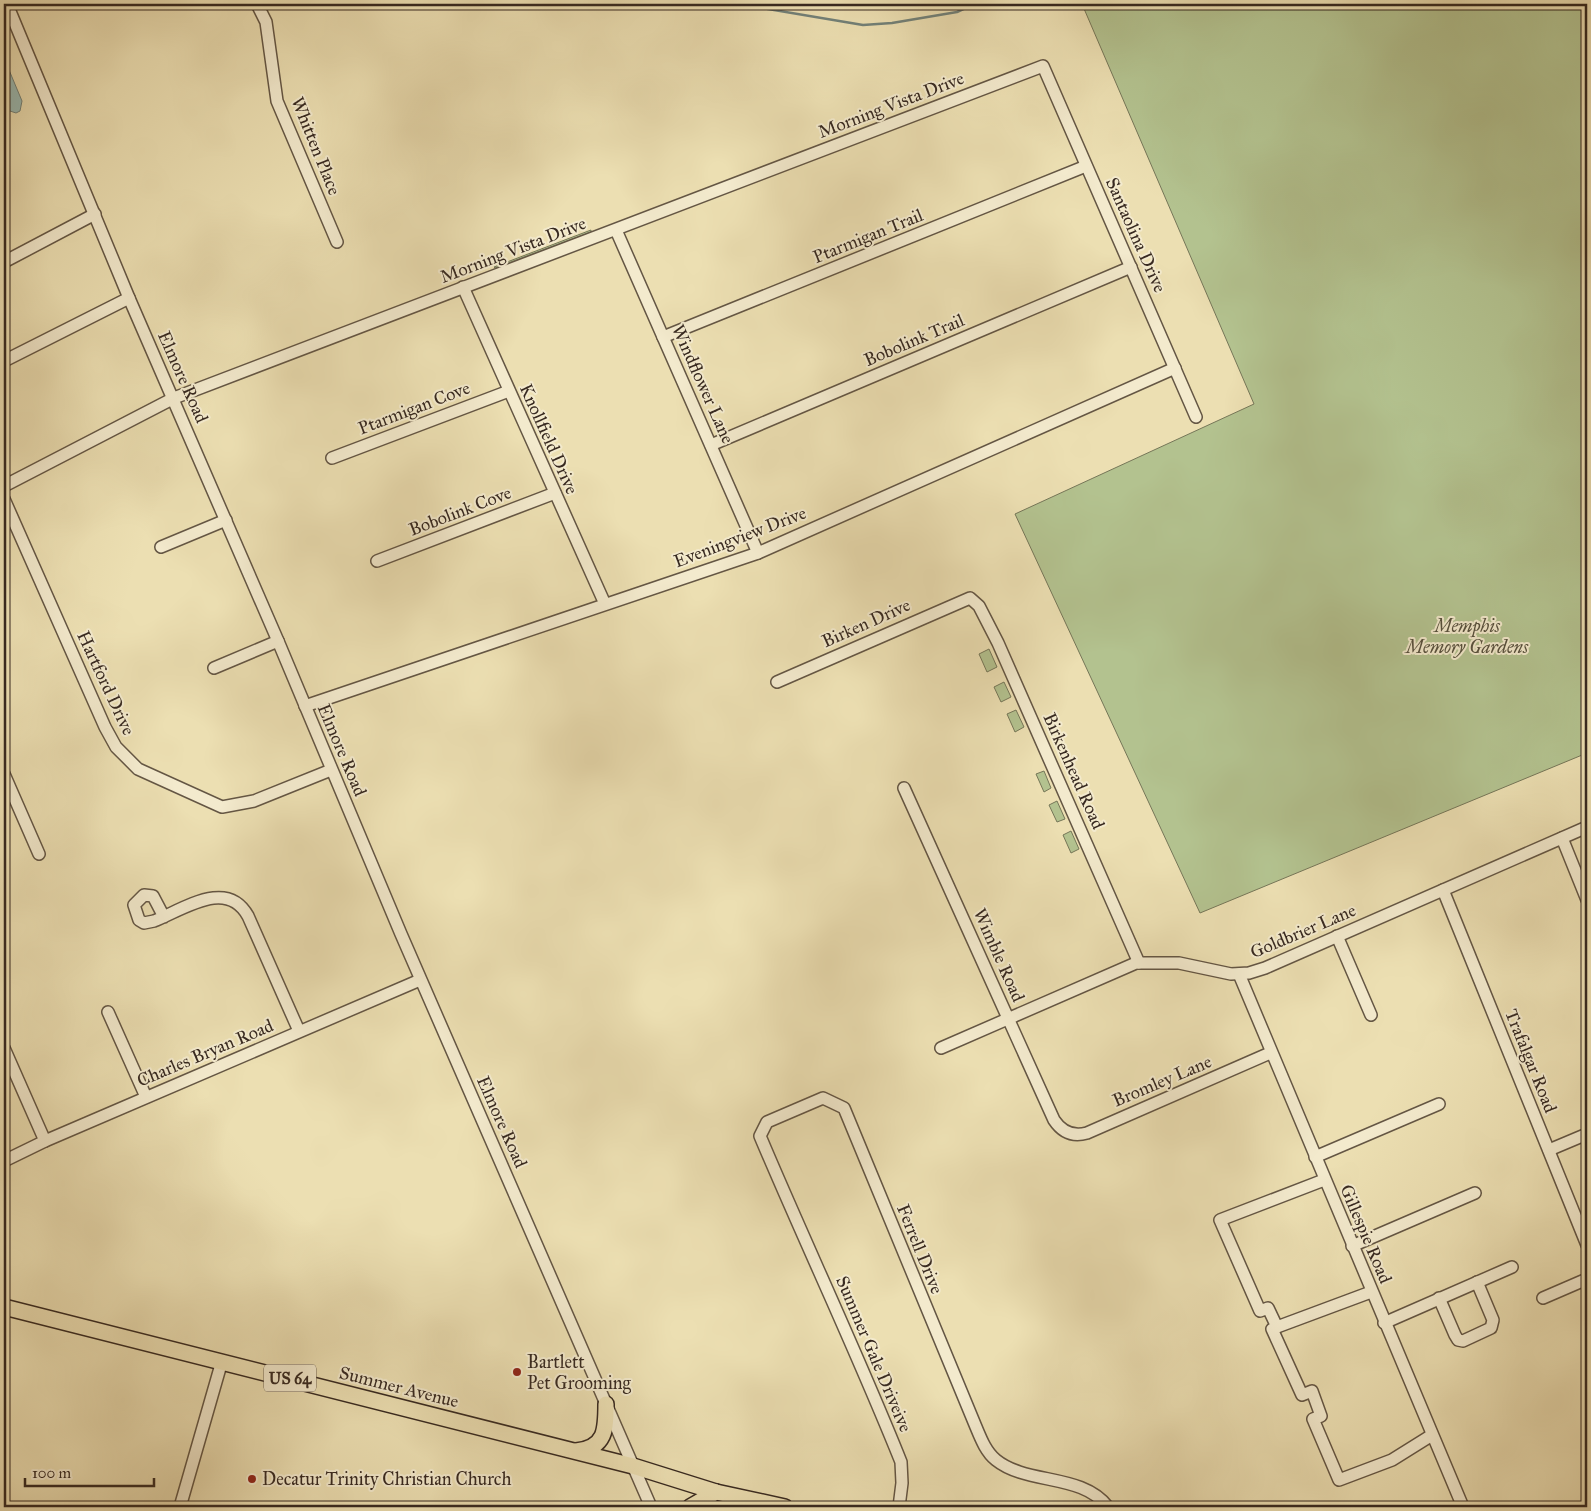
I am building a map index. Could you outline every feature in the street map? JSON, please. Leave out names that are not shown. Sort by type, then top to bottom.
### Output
[{"type":"main road","name":"Summer Avenue","points":[[4,1307],[165,1350],[222,1361],[576,1451],[633,1466],[716,1492],[784,1507]]},
{"type":"main road","points":[[576,1451],[590,1447],[603,1436],[606,1427],[606,1404]]},
{"type":"main road","points":[[690,1507],[716,1492]]},
{"type":"street","name":"Elmore Road","points":[[7,4],[129,298],[278,641],[420,980],[651,1507]]},
{"type":"street","name":"Whitten Place","points":[[258,4],[266,22],[277,100],[337,242]]},
{"type":"street","name":"Santaolina Drive","points":[[1043,66],[1196,417]]},
{"type":"street","name":"Morning Vista Drive","points":[[4,486],[174,398],[1043,66]]},
{"type":"street","name":"Ptarmigan Trail","points":[[663,337],[1086,166]]},
{"type":"street","points":[[4,262],[95,214]]},
{"type":"street","name":"Windflower Lane","points":[[616,230],[758,552]]},
{"type":"street","name":"Bobolink Trail","points":[[711,445],[1131,267]]},
{"type":"street","name":"Knollfield Drive","points":[[463,288],[605,604]]},
{"type":"street","points":[[4,361],[129,298]]},
{"type":"street","name":"Eveningview Drive","points":[[305,706],[758,552],[1175,368]]},
{"type":"street","name":"Ptarmigan Cove","points":[[332,458],[509,391]]},
{"type":"street","name":"Bobolink Cove","points":[[377,561],[555,493]]},
{"type":"street","name":"Hartford Drive","points":[[4,499],[105,727],[116,747],[138,769],[222,806],[254,801],[331,770]]},
{"type":"street","points":[[161,548],[226,520]]},
{"type":"street","name":"Birken Drive","points":[[777,682],[970,598]]},
{"type":"street","name":"Birkenhead Road","points":[[970,598],[978,606],[994,636],[1139,963]]},
{"type":"street","points":[[214,668],[278,641]]},
{"type":"street","points":[[4,774],[39,854]]},
{"type":"street","name":"Wimble Road","points":[[904,788],[1054,1120],[1065,1138]]},
{"type":"street","name":"Goldbrier Lane","points":[[941,1048],[1139,963],[1179,963],[1239,974],[1265,968],[1587,827]]},
{"type":"street","points":[[1562,838],[1587,900]]},
{"type":"street","name":"Trafalgar Road","points":[[1443,890],[1587,1245]]},
{"type":"street","points":[[164,917],[211,898],[224,896],[240,903],[248,916],[299,1031]]},
{"type":"street","points":[[1337,936],[1371,1015]]},
{"type":"street","name":"Gillespie Road","points":[[1239,974],[1270,1053],[1463,1507]]},
{"type":"street","name":"Charles Bryan Road","points":[[4,1161],[146,1097],[420,980]]},
{"type":"street","points":[[108,1012],[146,1097]]},
{"type":"street","points":[[4,1048],[45,1141]]},
{"type":"street","name":"Bromley Lane","points":[[1065,1138],[1087,1133],[1270,1053]]},
{"type":"street","name":"Ferrell Drive","points":[[794,1218],[760,1136],[767,1122],[823,1098],[844,1108],[972,1418],[988,1450],[995,1459],[1008,1467],[1075,1486],[1094,1494],[1108,1507]]},
{"type":"street","points":[[1315,1158],[1439,1104]]},
{"type":"street","points":[[1549,1150],[1587,1134]]},
{"type":"street","points":[[1277,1327],[1268,1308],[1260,1311],[1220,1220],[1324,1180]]},
{"type":"street","points":[[1352,1246],[1474,1193]]},
{"type":"street","name":"Summer Gale Driveive","points":[[794,1218],[821,1273],[901,1462],[902,1483],[899,1507]]},
{"type":"street","points":[[1384,1323],[1512,1267]]},
{"type":"street","points":[[1543,1298],[1587,1280]]},
{"type":"street","points":[[1439,1298],[1455,1336],[1458,1340],[1464,1341],[1491,1328],[1493,1325],[1493,1320],[1477,1282]]},
{"type":"street","points":[[1371,1292],[1272,1329],[1302,1395],[1312,1391],[1321,1416],[1313,1419],[1339,1480],[1392,1460],[1432,1435]]},
{"type":"street","points":[[180,1507],[222,1361]]},
{"type":"green space","name":"Memphis Memory Gardens","points":[[1082,4],[1587,4],[1587,753],[1200,913],[1015,514],[1254,404]]},
{"type":"green space","points":[[591,230],[591,232],[494,267]]},
{"type":"green space","points":[[989,649],[997,667],[987,672],[979,654]]},
{"type":"green space","points":[[1004,682],[1011,697],[1001,702],[994,687]]},
{"type":"green space","points":[[1016,710],[1024,727],[1015,732],[1007,714]]},
{"type":"green space","points":[[1044,771],[1051,788],[1044,792],[1036,774]]},
{"type":"green space","points":[[1057,801],[1065,819],[1057,822],[1049,805]]},
{"type":"green space","points":[[1071,831],[1079,849],[1071,853],[1063,835]]},
{"type":"water","points":[[4,58],[22,101],[20,111],[16,113],[4,109]]},
{"type":"waterway","points":[[739,4],[863,25],[892,23],[957,12],[974,4]]},
{"type":"place","name":"Bartlett Pet Grooming","points":[[517,1372]]},
{"type":"place","name":"Decatur Trinity Christian Church","points":[[252,1479]]}]
